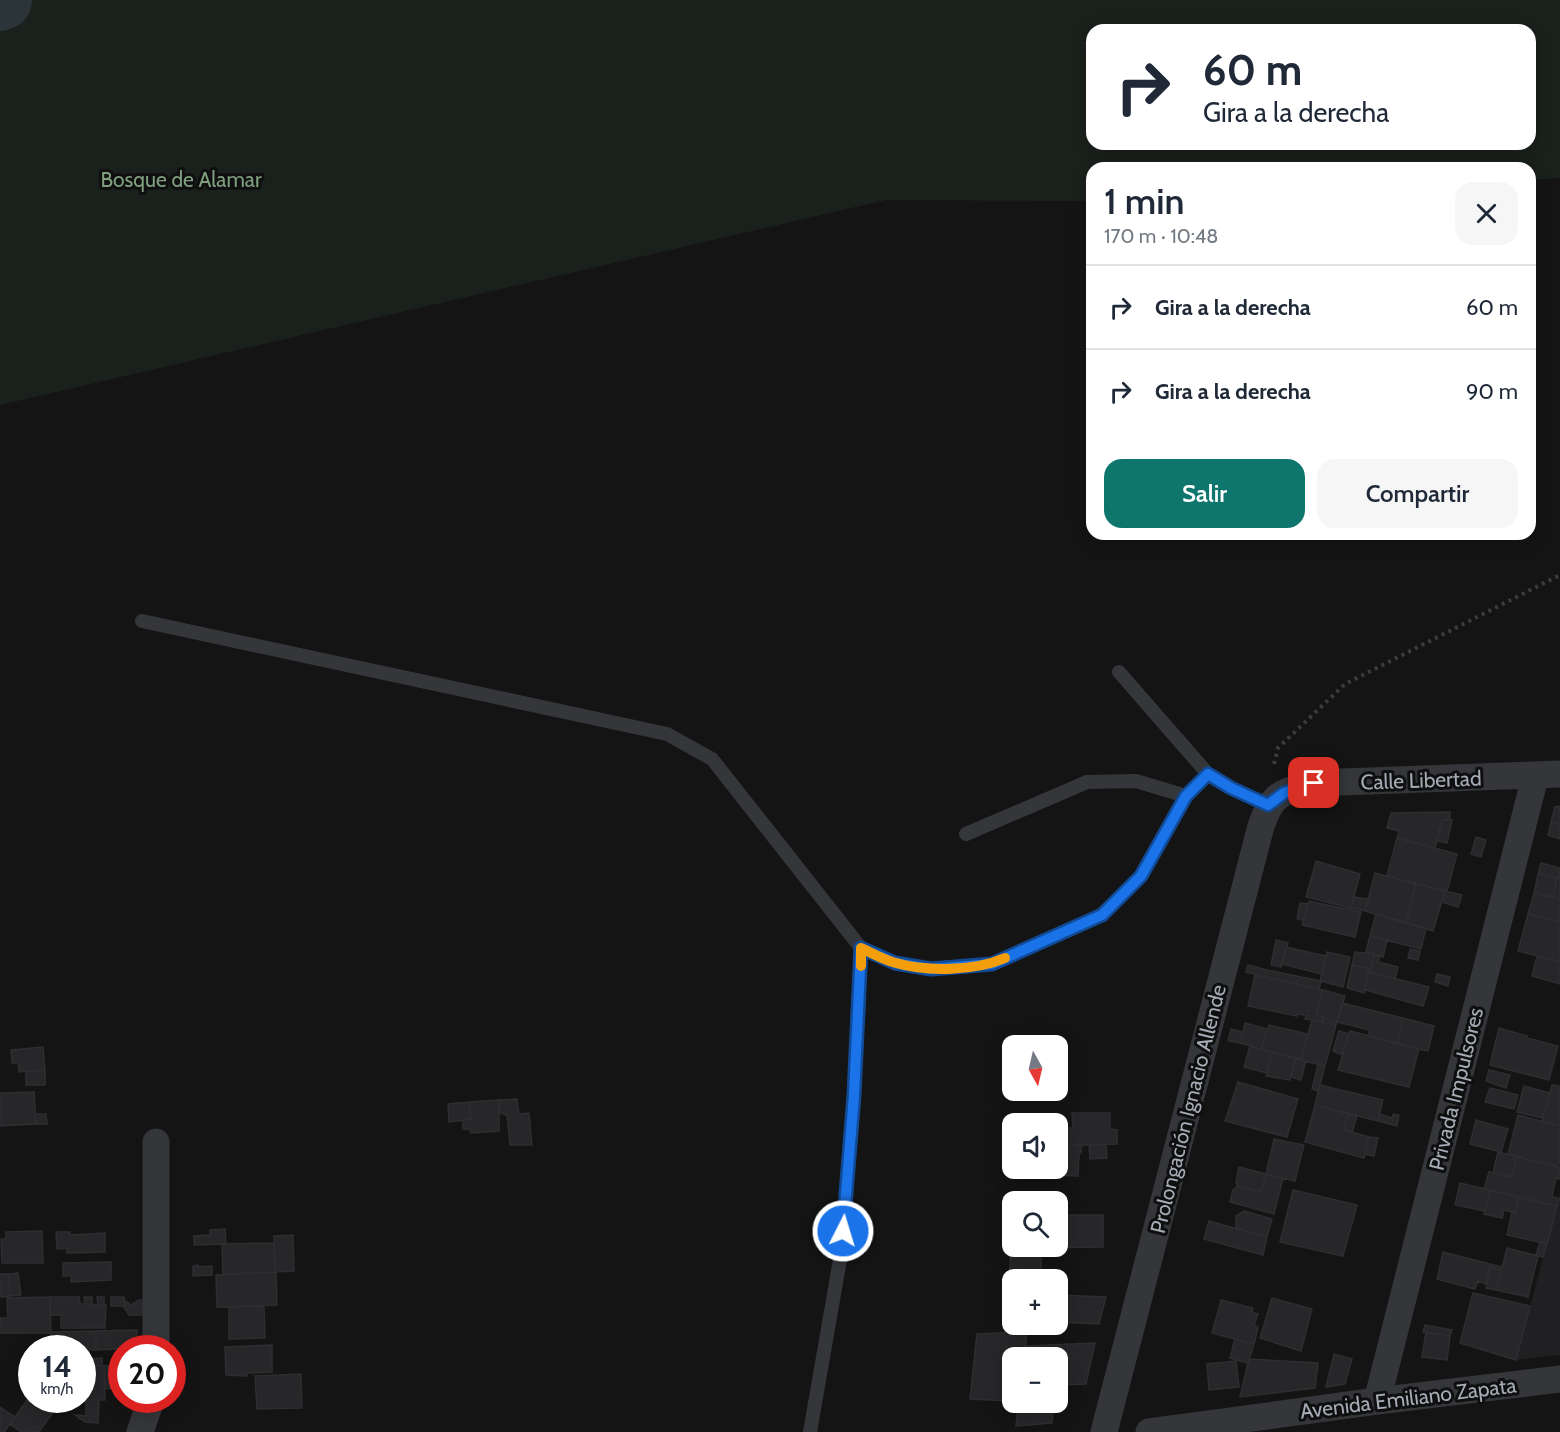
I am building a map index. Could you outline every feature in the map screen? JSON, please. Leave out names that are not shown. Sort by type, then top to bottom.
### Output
[{"type":"street","name":"Calle Libertad","points":[[1276,799],[1314,783],[1547,776]]},
{"type":"street","name":"Privada Impulsores","points":[[1377,1401],[1547,776]]},
{"type":"street","name":"Prolongación Ignacio Allende","points":[[1104,1432],[1255,849],[1276,799]]},
{"type":"street","points":[[156,1142],[156,1335]]},
{"type":"street","name":"Avenida Emiliano Zapata","points":[[1149,1432],[1560,1379]]},
{"type":"street","points":[[140,1432],[147,1413]]},
{"type":"lane","points":[[142,621],[668,734],[712,759],[861,948],[895,963],[931,969],[992,964],[1102,915],[1141,876],[1186,796],[1208,774]]},
{"type":"lane","points":[[1119,672],[1208,774],[1231,788],[1276,799]]},
{"type":"lane","points":[[966,834],[1087,783],[1136,781],[1186,796]]},
{"type":"lane","points":[[810,1432],[841,1254],[854,1095],[861,948]]},
{"type":"path","points":[[1276,799],[1274,763],[1278,748],[1345,684],[1560,575]]},
{"type":"shaded area","points":[[1560,1193],[1560,1355],[1516,1360]]},
{"type":"green space","name":"Bosque de Alamar","points":[[0,0],[1560,0],[1560,178],[1536,180],[1536,162],[1086,162],[1086,201],[886,200],[0,405]]},
{"type":"building","points":[[1560,806],[1560,824],[1551,822],[1555,807]]},
{"type":"building","points":[[1450,812],[1450,819],[1442,820],[1435,848],[1397,838],[1399,831],[1387,828],[1391,813]]},
{"type":"building","points":[[1442,820],[1452,820],[1447,843],[1437,841]]},
{"type":"building","points":[[1551,822],[1560,824],[1560,839],[1548,835]]},
{"type":"building","points":[[1476,837],[1486,840],[1481,857],[1471,854]]},
{"type":"building","points":[[1397,838],[1457,854],[1447,891],[1387,876]]},
{"type":"building","points":[[1316,861],[1360,874],[1351,908],[1306,897]]},
{"type":"building","points":[[1541,863],[1560,868],[1559,879],[1538,874]]},
{"type":"building","points":[[1375,873],[1416,884],[1406,923],[1365,911]]},
{"type":"building","points":[[1538,874],[1557,878],[1553,897],[1534,893]]},
{"type":"building","points":[[1557,878],[1560,879],[1560,899],[1553,897]]},
{"type":"building","points":[[1416,884],[1445,891],[1433,931],[1406,923]]},
{"type":"building","points":[[1445,891],[1462,895],[1458,907],[1442,902]]},
{"type":"building","points":[[1534,893],[1560,899],[1560,922],[1528,914]]},
{"type":"building","points":[[1354,897],[1369,899],[1365,911],[1351,908]]},
{"type":"building","points":[[1309,901],[1361,912],[1355,937],[1302,925]]},
{"type":"building","points":[[1300,903],[1308,904],[1303,920],[1297,919]]},
{"type":"building","points":[[1376,914],[1426,928],[1421,949],[1370,936]]},
{"type":"building","points":[[1528,914],[1560,922],[1560,962],[1518,951]]},
{"type":"building","points":[[1370,936],[1387,940],[1383,957],[1366,952]]},
{"type":"building","points":[[1276,940],[1288,943],[1281,967],[1271,965]]},
{"type":"building","points":[[1286,947],[1326,956],[1322,974],[1282,964]]},
{"type":"building","points":[[1410,949],[1420,951],[1418,960],[1408,958]]},
{"type":"building","points":[[1327,952],[1350,957],[1343,987],[1320,981]]},
{"type":"building","points":[[1355,952],[1374,954],[1371,969],[1352,965]]},
{"type":"building","points":[[1374,954],[1380,956],[1378,962],[1398,967],[1395,979],[1370,972]]},
{"type":"building","points":[[1537,957],[1560,962],[1560,984],[1532,976]]},
{"type":"building","points":[[1248,965],[1267,970],[1265,977],[1246,972]]},
{"type":"building","points":[[1352,965],[1371,969],[1368,972],[1364,993],[1347,988]]},
{"type":"building","points":[[1267,970],[1320,981],[1319,989],[1265,977]]},
{"type":"building","points":[[1368,972],[1429,987],[1423,1006],[1365,990]]},
{"type":"building","points":[[1437,974],[1450,977],[1448,986],[1435,982]]},
{"type":"building","points":[[1255,975],[1323,990],[1316,1014],[1324,1017],[1322,1022],[1305,1019],[1307,1011],[1304,1011],[1304,1015],[1297,1014],[1297,1016],[1248,1006]]},
{"type":"building","points":[[1323,990],[1345,996],[1336,1025],[1322,1022],[1324,1017],[1316,1014]]},
{"type":"building","points":[[1342,1003],[1403,1018],[1397,1044],[1368,1036],[1370,1030],[1337,1022]]},
{"type":"building","points":[[1403,1018],[1434,1026],[1428,1051],[1397,1044]]},
{"type":"building","points":[[1312,1020],[1336,1025],[1325,1066],[1301,1060]]},
{"type":"building","points":[[1245,1023],[1267,1029],[1261,1049],[1240,1043]]},
{"type":"building","points":[[1269,1025],[1308,1034],[1301,1060],[1261,1049]]},
{"type":"building","points":[[1499,1028],[1558,1046],[1549,1080],[1490,1065]]},
{"type":"building","points":[[1231,1029],[1243,1032],[1240,1043],[1228,1041]]},
{"type":"building","points":[[1339,1031],[1349,1034],[1342,1055],[1333,1051]]},
{"type":"building","points":[[1350,1031],[1419,1049],[1409,1087],[1338,1070]]},
{"type":"building","points":[[1250,1046],[1272,1052],[1267,1073],[1244,1067]]},
{"type":"building","points":[[43,1047],[45,1070],[19,1072],[18,1063],[12,1063],[11,1050]]},
{"type":"building","points":[[1272,1052],[1296,1058],[1290,1080],[1266,1076]]},
{"type":"building","points":[[1296,1058],[1306,1061],[1301,1080],[1291,1077]]},
{"type":"building","points":[[1318,1065],[1325,1066],[1318,1091],[1312,1089]]},
{"type":"building","points":[[45,1070],[45,1085],[26,1085],[26,1072]]},
{"type":"building","points":[[1489,1070],[1510,1075],[1506,1088],[1486,1081]]},
{"type":"building","points":[[1238,1082],[1298,1099],[1287,1137],[1225,1121]]},
{"type":"building","points":[[1320,1085],[1383,1100],[1378,1121],[1315,1105]]},
{"type":"building","points":[[1552,1085],[1560,1086],[1560,1126],[1542,1122]]},
{"type":"building","points":[[1524,1086],[1550,1093],[1543,1118],[1517,1112]]},
{"type":"building","points":[[1490,1088],[1518,1095],[1514,1109],[1485,1102]]},
{"type":"building","points":[[34,1092],[36,1124],[0,1126],[0,1093]]},
{"type":"building","points":[[517,1099],[519,1114],[529,1113],[532,1145],[510,1145],[507,1115],[500,1113],[499,1100]]},
{"type":"building","points":[[499,1100],[499,1131],[471,1133],[470,1129],[463,1129],[463,1119],[471,1119],[469,1102]]},
{"type":"building","points":[[469,1102],[471,1119],[449,1122],[448,1104]]},
{"type":"building","points":[[1315,1105],[1348,1114],[1344,1130],[1369,1137],[1364,1158],[1305,1142]]},
{"type":"building","points":[[1072,1113],[1110,1113],[1110,1129],[1117,1130],[1117,1144],[1068,1146],[1068,1128],[1073,1128]]},
{"type":"building","points":[[35,1114],[46,1114],[47,1124],[36,1124]]},
{"type":"building","points":[[1348,1114],[1357,1116],[1352,1132],[1344,1130]]},
{"type":"building","points":[[1380,1114],[1392,1118],[1393,1114],[1399,1115],[1397,1126],[1378,1121]]},
{"type":"building","points":[[1518,1115],[1560,1126],[1558,1167],[1508,1154]]},
{"type":"building","points":[[1476,1120],[1508,1129],[1501,1152],[1470,1144]]},
{"type":"building","points":[[1369,1137],[1378,1138],[1374,1156],[1365,1154]]},
{"type":"building","points":[[1274,1139],[1304,1145],[1295,1181],[1266,1174]]},
{"type":"building","points":[[1082,1145],[1081,1153],[1079,1153],[1078,1176],[1068,1176],[1068,1146]]},
{"type":"building","points":[[1089,1145],[1106,1145],[1107,1158],[1090,1159]]},
{"type":"building","points":[[1498,1152],[1517,1157],[1512,1177],[1493,1173]]},
{"type":"building","points":[[1517,1157],[1560,1167],[1560,1179],[1556,1178],[1552,1196],[1559,1199],[1557,1206],[1484,1189],[1489,1172],[1512,1177]]},
{"type":"building","points":[[1239,1167],[1266,1174],[1261,1192],[1237,1186]]},
{"type":"building","points":[[1266,1174],[1283,1178],[1274,1214],[1230,1202],[1233,1190],[1238,1186],[1261,1192]]},
{"type":"building","points":[[1460,1183],[1490,1190],[1485,1211],[1455,1205]]},
{"type":"building","points":[[1293,1190],[1357,1205],[1343,1256],[1280,1242]]},
{"type":"building","points":[[1490,1190],[1519,1197],[1515,1213],[1504,1210],[1502,1218],[1484,1214]]},
{"type":"building","points":[[1519,1197],[1557,1206],[1547,1244],[1507,1235],[1512,1212],[1515,1213]]},
{"type":"building","points":[[1244,1211],[1272,1219],[1267,1237],[1236,1228],[1236,1216]]},
{"type":"building","points":[[1068,1215],[1103,1215],[1103,1247],[1068,1247]]},
{"type":"building","points":[[1209,1221],[1267,1237],[1263,1255],[1204,1239]]},
{"type":"building","points":[[225,1229],[226,1244],[194,1245],[194,1236],[210,1235],[210,1230]]},
{"type":"building","points":[[42,1231],[43,1263],[2,1263],[1,1239],[6,1239],[6,1232]]},
{"type":"building","points":[[56,1232],[70,1232],[70,1235],[105,1233],[105,1252],[67,1253],[67,1248],[57,1249]]},
{"type":"building","points":[[293,1235],[294,1271],[275,1272],[274,1236]]},
{"type":"building","points":[[1540,1242],[1547,1244],[1543,1257],[1536,1255]]},
{"type":"building","points":[[274,1243],[275,1272],[223,1274],[222,1244]]},
{"type":"building","points":[[1507,1248],[1538,1256],[1528,1297],[1496,1290]]},
{"type":"building","points":[[1443,1252],[1502,1267],[1501,1270],[1490,1267],[1486,1284],[1478,1281],[1475,1289],[1437,1279]]},
{"type":"building","points":[[1010,1257],[1041,1257],[1041,1269],[1010,1269]]},
{"type":"building","points":[[111,1262],[111,1280],[71,1282],[71,1276],[63,1276],[63,1263]]},
{"type":"building","points":[[198,1265],[198,1267],[212,1266],[212,1275],[193,1276],[193,1266]]},
{"type":"building","points":[[1490,1267],[1501,1270],[1496,1290],[1486,1288]]},
{"type":"building","points":[[276,1272],[277,1305],[217,1307],[216,1275]]},
{"type":"building","points":[[18,1273],[21,1295],[10,1296],[9,1274]]},
{"type":"building","points":[[0,1274],[9,1274],[10,1296],[0,1297]]},
{"type":"building","points":[[1473,1293],[1530,1306],[1516,1360],[1460,1343]]},
{"type":"building","points":[[1068,1295],[1106,1297],[1099,1324],[1068,1322]]},
{"type":"building","points":[[50,1297],[51,1333],[0,1333],[0,1318],[8,1318],[7,1298]]},
{"type":"building","points":[[50,1297],[79,1297],[80,1304],[85,1304],[84,1297],[92,1297],[92,1304],[98,1305],[97,1297],[104,1297],[105,1328],[61,1328],[61,1315],[50,1315]]},
{"type":"building","points":[[111,1297],[124,1297],[125,1306],[111,1306]]},
{"type":"building","points":[[1272,1298],[1312,1309],[1301,1351],[1260,1338]]},
{"type":"building","points":[[124,1300],[131,1305],[139,1300],[149,1300],[150,1315],[129,1315],[123,1306],[125,1306]]},
{"type":"building","points":[[1221,1300],[1253,1308],[1252,1312],[1258,1314],[1254,1325],[1258,1327],[1254,1344],[1212,1333]]},
{"type":"building","points":[[264,1306],[265,1338],[229,1339],[229,1307]]},
{"type":"building","points":[[1425,1325],[1452,1330],[1450,1336],[1423,1332]]},
{"type":"building","points":[[137,1330],[137,1335],[108,1335],[108,1349],[96,1350],[96,1331]]},
{"type":"building","points":[[96,1331],[96,1335],[51,1335],[51,1332]]},
{"type":"building","points":[[1426,1332],[1450,1336],[1447,1360],[1422,1357]]},
{"type":"building","points":[[977,1334],[1027,1335],[1025,1347],[1002,1347],[1002,1401],[970,1399]]},
{"type":"building","points":[[1235,1339],[1254,1344],[1248,1363],[1230,1358]]},
{"type":"building","points":[[1095,1343],[1086,1384],[1068,1385],[1068,1347],[1025,1346]]},
{"type":"building","points":[[272,1345],[272,1372],[247,1373],[247,1376],[226,1375],[225,1347]]},
{"type":"building","points":[[1334,1354],[1352,1359],[1345,1384],[1326,1387]]},
{"type":"building","points":[[96,1358],[102,1358],[102,1366],[96,1366]]},
{"type":"building","points":[[1249,1359],[1318,1363],[1315,1388],[1240,1397]]},
{"type":"building","points":[[1236,1361],[1239,1387],[1209,1390],[1207,1364]]},
{"type":"building","points":[[96,1366],[104,1366],[105,1400],[96,1400]]},
{"type":"building","points":[[104,1366],[108,1366],[108,1389],[104,1389]]},
{"type":"building","points":[[301,1374],[302,1408],[257,1409],[255,1376]]},
{"type":"building","points":[[96,1400],[99,1400],[98,1423],[85,1422],[75,1415],[86,1416],[86,1413],[96,1413]]},
{"type":"building","points":[[0,1407],[15,1417],[4,1432],[0,1432]]},
{"type":"building","points":[[18,1413],[53,1413],[39,1432],[21,1432],[10,1424]]},
{"type":"building","points":[[1018,1413],[1053,1413],[1052,1423],[1016,1426]]},
{"type":"slow traffic","points":[[861,966],[861,948],[895,963],[931,969],[992,964],[1005,958]]},
{"type":"route","points":[[843,1231],[854,1095],[861,948],[895,963],[931,969],[992,964],[1102,915],[1141,876],[1186,796],[1208,774],[1231,788],[1268,805],[1284,793],[1314,783]]}]
